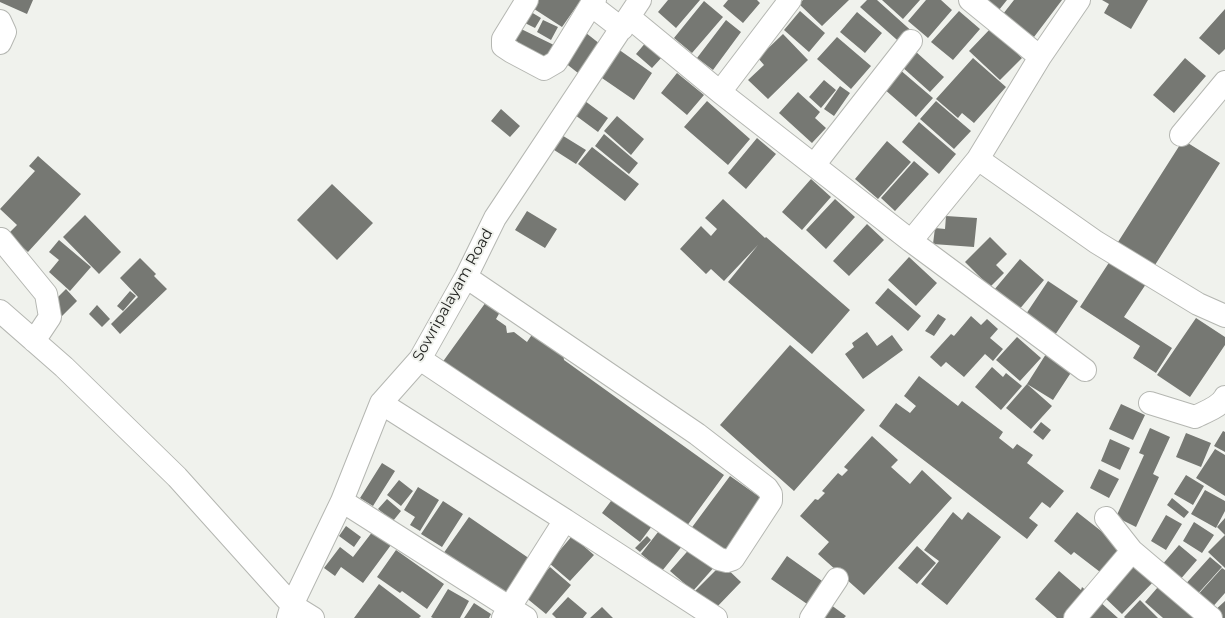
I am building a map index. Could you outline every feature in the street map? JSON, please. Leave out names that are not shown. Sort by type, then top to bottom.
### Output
[{"type":"street","points":[[527,0],[502,39],[503,46],[512,52],[544,69],[556,62],[593,3],[630,16],[720,92],[911,241],[1085,370]]},
{"type":"street","points":[[720,92],[790,0]]},
{"type":"street","points":[[970,0],[1040,57]]},
{"type":"street","points":[[911,241],[978,159],[1040,57],[1079,0]]},
{"type":"street","name":"Sowripalayam Road","points":[[290,611],[342,501],[381,403],[420,359],[466,277],[495,218],[630,16]]},
{"type":"street","points":[[0,20],[5,32],[0,43]]},
{"type":"street","points":[[814,165],[911,41]]},
{"type":"street","points":[[1181,134],[1225,82]]},
{"type":"street","points":[[978,159],[1096,242],[1198,304],[1225,316]]},
{"type":"street","points":[[2,239],[46,294],[50,317],[34,341]]},
{"type":"street","points":[[420,359],[719,559],[727,561],[733,559],[772,501],[771,494],[767,488],[697,434],[466,277]]},
{"type":"street","points":[[0,311],[64,367],[177,477],[290,611],[313,618]]},
{"type":"street","points":[[1150,403],[1195,417],[1223,401],[1225,396]]},
{"type":"street","points":[[381,403],[716,618]]},
{"type":"street","points":[[342,501],[513,614],[565,520]]},
{"type":"street","points":[[1106,518],[1132,551],[1209,617]]},
{"type":"street","points":[[1075,618],[1132,551]]},
{"type":"street","points":[[811,618],[837,579]]},
{"type":"building","points":[[0,0],[33,0],[27,14],[0,2]]},
{"type":"building","points":[[531,0],[581,0],[562,27],[528,5]]},
{"type":"building","points":[[668,0],[700,0],[676,28],[658,12]]},
{"type":"building","points":[[728,0],[757,0],[760,3],[743,23],[723,6]]},
{"type":"building","points":[[803,0],[849,0],[822,26],[799,4]]},
{"type":"building","points":[[867,0],[877,0],[916,35],[905,47],[860,7]]},
{"type":"building","points":[[882,0],[920,0],[903,19]]},
{"type":"building","points":[[926,0],[941,0],[952,10],[928,38],[908,21]]},
{"type":"building","points":[[986,0],[1007,0],[999,10]]},
{"type":"building","points":[[1014,0],[1062,0],[1034,37],[1003,14]]},
{"type":"building","points":[[1102,0],[1148,0],[1131,29],[1104,13],[1109,4]]},
{"type":"building","points":[[704,1],[723,17],[692,53],[674,38]]},
{"type":"building","points":[[1225,9],[1225,49],[1219,55],[1199,38]]},
{"type":"building","points":[[800,11],[825,33],[809,52],[784,30]]},
{"type":"building","points":[[959,11],[980,29],[953,60],[931,42]]},
{"type":"building","points":[[531,12],[541,18],[535,28],[525,23]]},
{"type":"building","points":[[857,12],[882,33],[865,53],[840,32]]},
{"type":"building","points":[[543,20],[558,27],[551,40],[537,32]]},
{"type":"building","points":[[726,20],[741,32],[713,70],[697,58]]},
{"type":"building","points":[[517,27],[556,46],[548,61],[510,43]]},
{"type":"building","points":[[991,28],[1022,58],[1000,80],[969,51]]},
{"type":"building","points":[[581,29],[600,44],[578,73],[564,62]]},
{"type":"building","points":[[783,34],[808,60],[768,99],[748,80],[764,65],[758,58]]},
{"type":"building","points":[[837,37],[871,66],[851,89],[817,59]]},
{"type":"building","points":[[647,41],[663,56],[652,68],[636,54]]},
{"type":"building","points":[[618,49],[652,73],[634,100],[599,76]]},
{"type":"building","points":[[915,51],[944,77],[930,92],[901,66]]},
{"type":"building","points":[[973,58],[1006,87],[974,123],[962,113],[958,118],[936,99]]},
{"type":"building","points":[[1185,58],[1206,76],[1174,113],[1153,95]]},
{"type":"building","points":[[899,69],[933,98],[916,117],[883,88]]},
{"type":"building","points":[[677,73],[704,95],[687,115],[661,93]]},
{"type":"building","points":[[824,80],[836,90],[821,108],[809,97]]},
{"type":"building","points":[[840,86],[850,93],[834,116],[824,109]]},
{"type":"building","points":[[798,92],[820,112],[815,118],[826,128],[812,143],[779,113]]},
{"type":"building","points":[[585,101],[608,118],[598,132],[575,115]]},
{"type":"building","points":[[707,101],[750,139],[728,165],[684,127]]},
{"type":"building","points":[[936,101],[971,131],[954,149],[920,119]]},
{"type":"building","points":[[501,109],[520,126],[510,137],[491,121]]},
{"type":"building","points":[[617,116],[644,139],[631,155],[604,131]]},
{"type":"building","points":[[919,122],[956,154],[939,174],[902,142]]},
{"type":"building","points":[[560,134],[586,150],[576,164],[551,148]]},
{"type":"building","points":[[604,134],[638,163],[629,174],[595,146]]},
{"type":"building","points":[[757,138],[776,154],[746,189],[728,173]]},
{"type":"building","points":[[1183,140],[1220,163],[1155,265],[1118,242]]},
{"type":"building","points":[[887,141],[911,162],[878,199],[855,179]]},
{"type":"building","points":[[592,147],[639,184],[625,201],[578,164]]},
{"type":"building","points":[[38,156],[81,194],[28,252],[8,234],[17,225],[0,209],[35,171],[29,166]]},
{"type":"building","points":[[914,161],[929,174],[895,211],[881,198]]},
{"type":"building","points":[[811,179],[831,197],[802,230],[782,212]]},
{"type":"building","points":[[332,184],[373,223],[337,260],[297,220]]},
{"type":"building","points":[[723,199],[765,238],[850,310],[812,354],[728,282],[758,245],[724,281],[711,269],[706,274],[680,249],[701,226],[711,236],[717,229],[705,218]]},
{"type":"building","points":[[835,199],[855,217],[826,249],[806,230]]},
{"type":"building","points":[[527,211],[557,229],[545,248],[515,230]]},
{"type":"building","points":[[85,215],[121,252],[99,274],[63,237]]},
{"type":"building","points":[[946,216],[977,218],[974,247],[933,244],[935,228],[945,229]]},
{"type":"building","points":[[867,224],[884,240],[849,276],[833,261]]},
{"type":"building","points":[[990,237],[1007,254],[996,265],[1004,273],[990,287],[965,262]]},
{"type":"building","points":[[59,240],[91,267],[70,291],[49,272],[59,260],[49,252]]},
{"type":"building","points":[[909,257],[937,283],[916,306],[888,280]]},
{"type":"building","points":[[140,258],[156,274],[154,276],[167,289],[120,334],[111,324],[138,297],[120,278]]},
{"type":"building","points":[[1020,259],[1044,280],[1018,311],[994,290]]},
{"type":"building","points":[[1110,261],[1146,284],[1124,317],[1172,348],[1156,373],[1133,358],[1140,346],[1080,307]]},
{"type":"building","points":[[1048,281],[1078,301],[1055,335],[1026,314]]},
{"type":"building","points":[[888,288],[921,316],[908,331],[875,303]]},
{"type":"building","points":[[66,289],[77,301],[62,316],[50,305]]},
{"type":"building","points":[[130,291],[136,296],[123,311],[117,306]]},
{"type":"building","points":[[486,302],[500,312],[496,319],[506,326],[507,333],[514,332],[527,342],[533,333],[563,354],[564,360],[724,475],[681,534],[439,367]]},
{"type":"building","points":[[97,305],[110,319],[102,327],[89,314]]},
{"type":"building","points":[[938,314],[946,319],[934,336],[925,331]]},
{"type":"building","points":[[971,316],[981,325],[987,319],[998,329],[990,338],[1003,349],[993,361],[985,354],[964,377],[946,362],[941,367],[930,357],[951,334],[954,336]]},
{"type":"building","points":[[1196,318],[1225,337],[1225,345],[1190,397],[1157,375]]},
{"type":"building","points":[[867,332],[877,346],[892,335],[903,350],[863,379],[845,354],[854,347],[852,343]]},
{"type":"building","points":[[1017,337],[1041,358],[1020,381],[996,360]]},
{"type":"building","points":[[790,345],[865,410],[794,491],[720,425]]},
{"type":"building","points":[[1046,354],[1072,371],[1053,400],[1027,384]]},
{"type":"building","points":[[992,367],[1003,377],[1006,373],[1022,386],[1001,410],[975,387]]},
{"type":"building","points":[[919,376],[958,406],[962,401],[1003,432],[999,438],[1013,449],[1017,444],[1033,455],[1027,463],[1064,491],[1050,508],[1042,502],[1029,518],[1038,525],[1027,539],[879,426],[896,403],[910,413],[916,406],[904,396]]},
{"type":"building","points":[[1027,384],[1052,406],[1031,429],[1006,408]]},
{"type":"building","points":[[1121,404],[1145,415],[1133,440],[1109,429]]},
{"type":"building","points":[[1041,422],[1051,430],[1043,440],[1033,432]]},
{"type":"building","points":[[1150,428],[1170,437],[1153,474],[1159,477],[1136,527],[1116,517],[1144,455],[1139,453]]},
{"type":"building","points":[[1223,431],[1225,432],[1225,452],[1214,446]]},
{"type":"building","points":[[1186,433],[1211,443],[1201,467],[1176,457]]},
{"type":"building","points":[[872,436],[898,460],[891,467],[910,484],[922,470],[952,498],[864,595],[818,554],[829,542],[800,516],[815,499],[818,500],[825,493],[822,491],[838,473],[842,476],[848,470],[844,467]]},
{"type":"building","points":[[1110,439],[1130,448],[1120,470],[1101,461]]},
{"type":"building","points":[[1215,449],[1225,455],[1225,496],[1196,478]]},
{"type":"building","points":[[382,463],[395,471],[373,506],[360,498]]},
{"type":"building","points":[[1099,469],[1119,479],[1109,498],[1090,488]]},
{"type":"building","points":[[1186,475],[1204,486],[1193,505],[1174,494]]},
{"type":"building","points":[[730,476],[761,498],[727,556],[690,530]]},
{"type":"building","points":[[399,480],[413,491],[401,506],[387,495]]},
{"type":"building","points":[[418,487],[439,500],[420,531],[410,525],[415,517],[404,510]]},
{"type":"building","points":[[1205,490],[1225,501],[1225,511],[1216,528],[1191,514]]},
{"type":"building","points":[[617,493],[655,522],[640,542],[602,513]]},
{"type":"building","points":[[1172,498],[1189,512],[1184,518],[1167,505]]},
{"type":"building","points":[[387,499],[401,511],[393,521],[378,509]]},
{"type":"building","points":[[443,501],[463,514],[442,547],[421,534]]},
{"type":"building","points":[[953,512],[962,520],[968,512],[1001,537],[947,605],[921,584],[939,561],[924,550]]},
{"type":"building","points":[[1077,512],[1124,549],[1104,575],[1074,552],[1071,555],[1054,541]]},
{"type":"building","points":[[1166,515],[1182,524],[1166,550],[1151,541]]},
{"type":"building","points":[[469,517],[530,559],[505,596],[443,554]]},
{"type":"building","points":[[1225,518],[1225,535],[1217,527]]},
{"type":"building","points":[[1194,522],[1214,535],[1202,553],[1183,541]]},
{"type":"building","points":[[665,523],[687,540],[662,571],[641,554]]},
{"type":"building","points":[[346,526],[361,537],[354,547],[339,536]]},
{"type":"building","points":[[373,531],[391,545],[363,583],[341,567],[335,576],[324,568],[340,547],[353,557]]},
{"type":"building","points":[[1225,535],[1225,568],[1208,552]]},
{"type":"building","points":[[572,536],[594,555],[570,581],[549,563]]},
{"type":"building","points":[[647,536],[651,540],[640,552],[635,548]]},
{"type":"building","points":[[693,545],[716,565],[693,591],[670,571]]},
{"type":"building","points":[[1179,545],[1197,560],[1179,581],[1161,566]]},
{"type":"building","points":[[917,546],[936,563],[917,584],[898,568]]},
{"type":"building","points":[[396,550],[444,584],[427,609],[402,591],[400,593],[377,577]]},
{"type":"building","points":[[787,556],[825,583],[810,606],[771,579]]},
{"type":"building","points":[[1210,557],[1222,567],[1194,598],[1182,588]]},
{"type":"building","points":[[1137,558],[1157,578],[1122,614],[1102,595]]},
{"type":"building","points":[[722,564],[741,582],[714,610],[695,591]]},
{"type":"building","points":[[550,567],[571,585],[546,614],[524,596]]},
{"type":"building","points":[[1222,568],[1225,570],[1225,593],[1209,611],[1195,598]]},
{"type":"building","points":[[1059,571],[1081,590],[1082,587],[1090,594],[1070,618],[1057,618],[1035,599]]},
{"type":"building","points":[[1164,580],[1200,618],[1163,618],[1145,602]]},
{"type":"building","points":[[379,584],[421,616],[419,618],[354,618]]},
{"type":"building","points":[[448,589],[469,601],[460,618],[431,617]]},
{"type":"building","points":[[568,597],[587,613],[583,618],[556,618],[552,614]]},
{"type":"building","points":[[1140,600],[1158,618],[1124,617]]},
{"type":"building","points":[[1099,601],[1118,618],[1084,618]]},
{"type":"building","points":[[1225,601],[1225,618],[1219,618],[1213,612]]},
{"type":"building","points":[[827,602],[846,616],[844,618],[826,618],[819,613]]},
{"type":"building","points":[[474,603],[491,614],[489,618],[464,618]]},
{"type":"building","points":[[602,607],[613,618],[590,618]]}]
